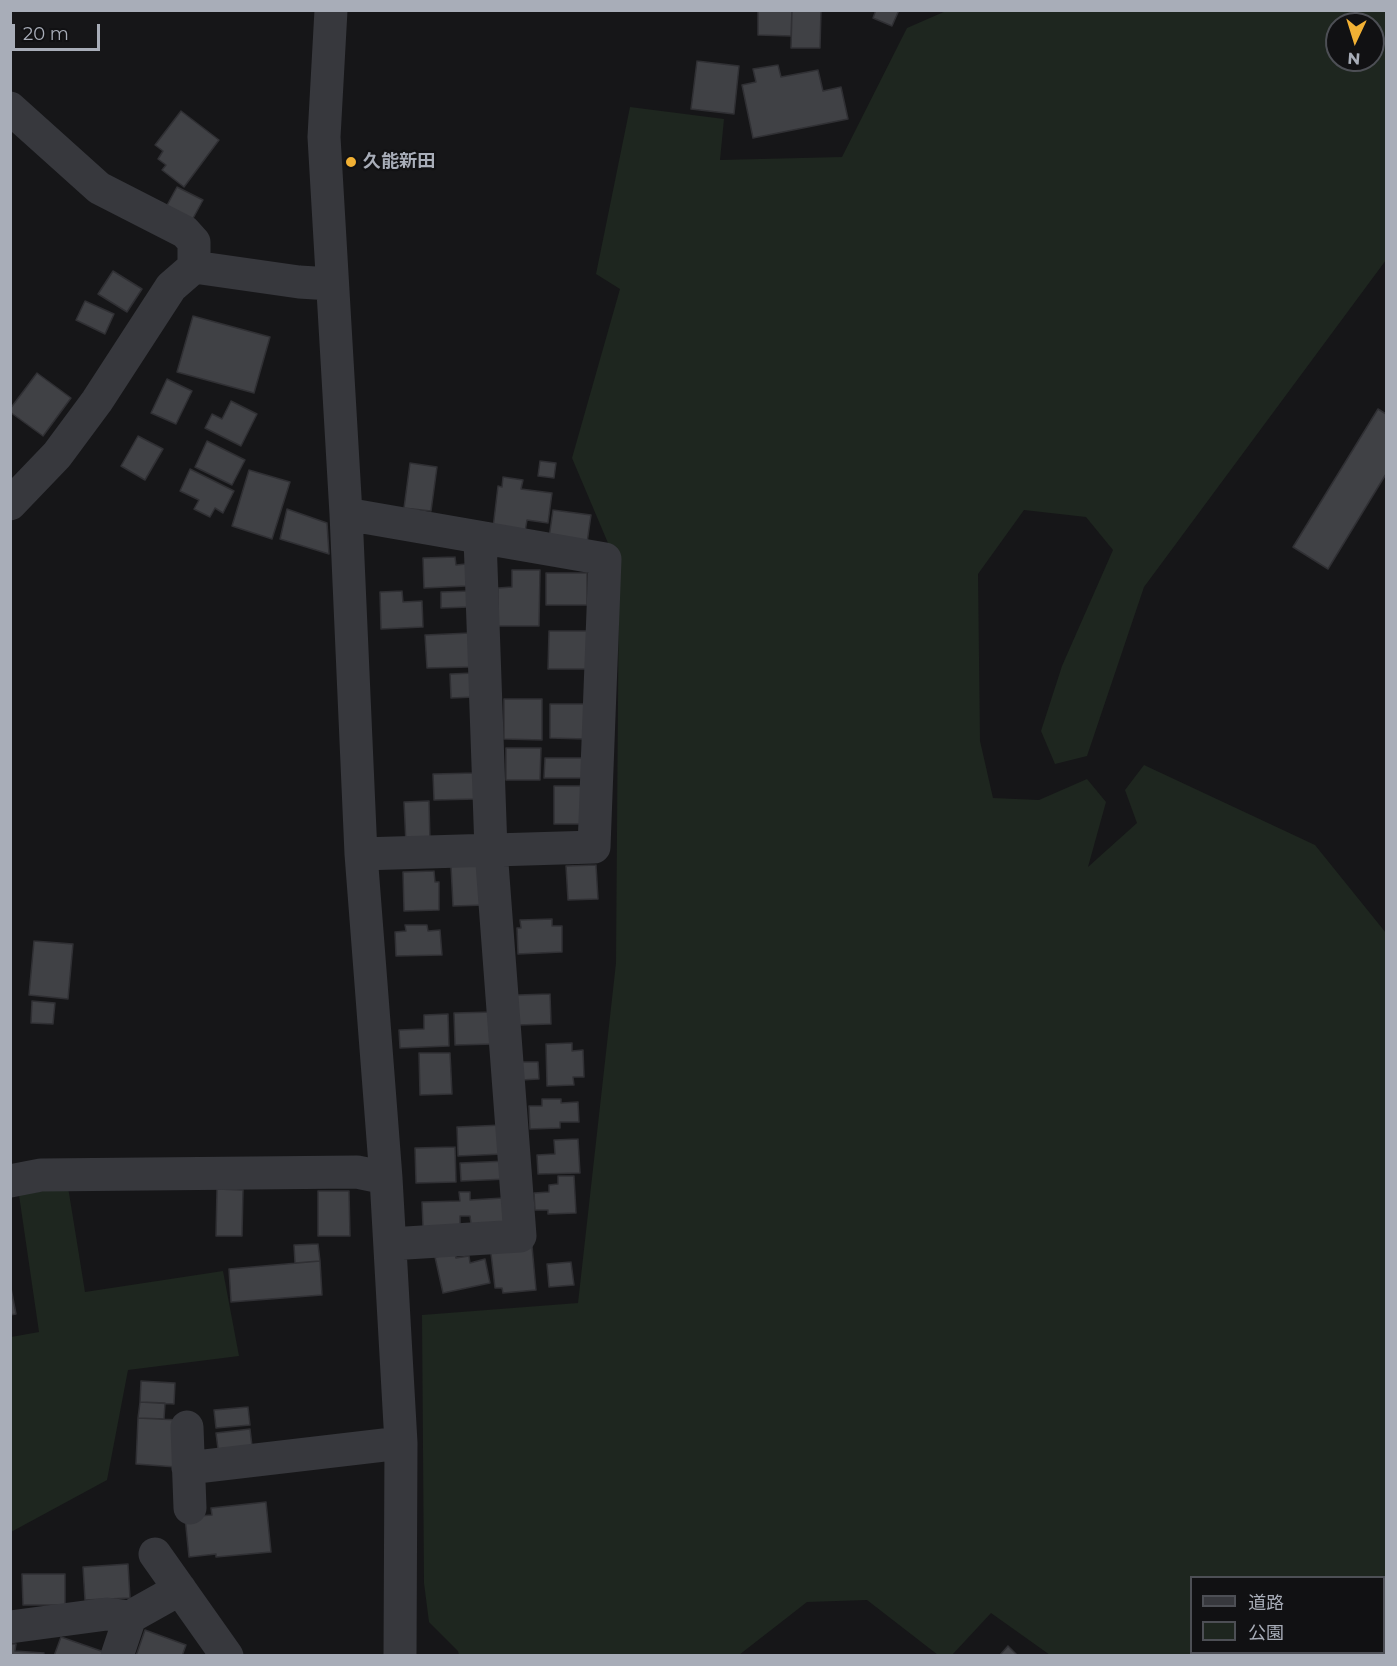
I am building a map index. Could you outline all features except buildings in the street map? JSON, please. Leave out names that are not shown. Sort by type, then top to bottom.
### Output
[{"type":"street","points":[[331,10],[324,137],[346,514],[361,854],[386,1178],[401,1443],[400,1656]]},
{"type":"street","points":[[10,108],[99,188],[185,232],[194,242],[194,267],[171,287],[97,401],[57,455],[10,504]]},
{"type":"street","points":[[194,267],[299,282],[332,284]]},
{"type":"street","points":[[346,514],[605,560],[594,847],[361,854]]},
{"type":"street","points":[[390,1244],[520,1236],[491,850],[480,538]]},
{"type":"street","points":[[10,1180],[41,1175],[357,1172],[386,1178]]},
{"type":"street","points":[[187,1426],[190,1508]]},
{"type":"street","points":[[188,1468],[401,1443]]},
{"type":"street","points":[[155,1554],[227,1656]]},
{"type":"street","points":[[10,1627],[107,1614],[130,1617],[180,1589]]},
{"type":"street","points":[[117,1656],[130,1617]]},
{"type":"green space","points":[[946,11],[1386,11],[1386,260],[1144,587],[1087,756],[1055,764],[1041,731],[1062,666],[1113,550],[1086,517],[1024,510],[978,574],[980,741],[993,798],[1039,800],[1087,779],[1106,802],[1088,867],[1137,823],[1125,790],[1144,765],[1315,845],[1386,933],[1386,1655],[1050,1655],[991,1613],[952,1655],[938,1655],[867,1600],[807,1602],[739,1655],[459,1655],[458,1651],[429,1622],[424,1583],[422,1315],[578,1303],[616,963],[619,569],[572,458],[620,289],[596,274],[630,107],[724,119],[720,160],[842,157],[907,28]]},
{"type":"green space","points":[[68,1187],[85,1292],[223,1271],[239,1356],[128,1370],[107,1480],[11,1532],[11,1337],[39,1332],[19,1195]]},
{"type":"place","name":"久能新田","points":[[351,162]]}]
